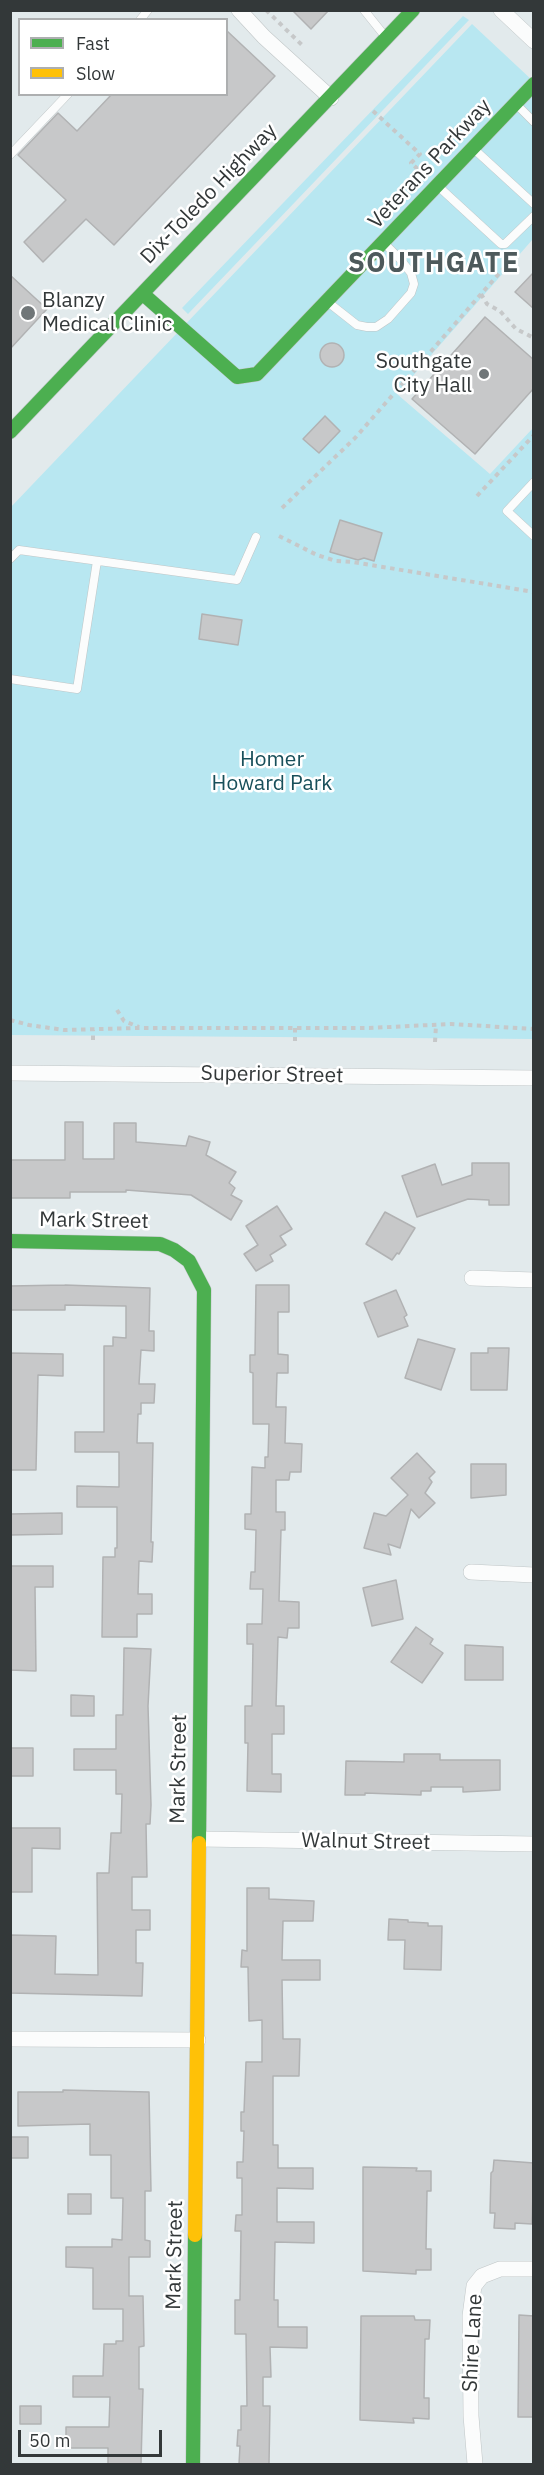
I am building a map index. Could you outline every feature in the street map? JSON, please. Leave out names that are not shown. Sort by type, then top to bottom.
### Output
[{"type":"street","points":[[239,10],[330,98]]},
{"type":"street","name":"Dix-Toledo Highway","points":[[10,432],[413,10]]},
{"type":"street","points":[[501,10],[534,41]]},
{"type":"street","name":"Veterans Parkway","points":[[144,294],[237,376],[257,374],[534,84]]},
{"type":"street","name":"Superior Street","points":[[10,1073],[534,1078]]},
{"type":"street","name":"Mark Street","points":[[10,1241],[160,1244],[174,1250],[189,1262],[204,1290],[194,2464]]},
{"type":"street","points":[[472,1278],[534,1280]]},
{"type":"street","points":[[471,1572],[534,1575]]},
{"type":"street","name":"Walnut Street","points":[[200,1839],[534,1844]]},
{"type":"street","points":[[10,2039],[198,2040]]},
{"type":"street","name":"Shire Lane","points":[[475,2464],[471,2383],[471,2298],[474,2286],[482,2276],[500,2270],[534,2269]]},
{"type":"lane","points":[[364,10],[386,38]]},
{"type":"lane","points":[[10,155],[66,96]]},
{"type":"lane","points":[[515,103],[534,122]]},
{"type":"lane","points":[[473,148],[534,204]]},
{"type":"lane","points":[[438,186],[501,244],[505,244],[534,216]]},
{"type":"lane","points":[[327,302],[357,324],[367,327],[376,327],[388,319],[411,293],[414,284],[411,273],[384,243]]},
{"type":"lane","points":[[534,483],[507,511],[534,536]]},
{"type":"lane","points":[[10,559],[19,550],[237,580],[256,537]]},
{"type":"lane","points":[[10,679],[77,689],[97,561]]},
{"type":"path","points":[[266,10],[302,45]]},
{"type":"path","points":[[373,111],[416,151]]},
{"type":"path","points":[[282,508],[355,438],[519,252]]},
{"type":"path","points":[[481,294],[487,304],[500,311],[516,329],[534,338]]},
{"type":"path","points":[[477,496],[534,435]]},
{"type":"path","points":[[279,536],[317,555],[336,561],[534,592]]},
{"type":"path","points":[[117,1010],[124,1021],[140,1028]]},
{"type":"path","points":[[10,1020],[53,1028],[93,1030],[436,1025],[534,1029]]},
{"type":"path","points":[[435,1042],[436,1025]]},
{"type":"path","points":[[295,1028],[295,1041]]},
{"type":"path","points":[[93,1030],[93,1040]]},
{"type":"green space","points":[[463,16],[469,20],[188,314],[182,308]]},
{"type":"green space","name":"Homer Howard Park","points":[[472,24],[533,81],[533,239],[397,394],[490,474],[533,428],[533,1039],[11,1035],[10,508]]},
{"type":"building","points":[[292,10],[329,10],[311,29]]},
{"type":"building","points":[[228,32],[275,76],[114,245],[86,219],[43,262],[24,242],[66,200],[18,155],[58,113],[77,131],[110,96],[228,96]]},
{"type":"building","points":[[534,272],[534,309],[515,292]]},
{"type":"building","name":"Blanzy Medical Clinic","points":[[10,275],[47,309],[10,349]]},
{"type":"building","name":"Southgate City Hall","points":[[485,317],[534,360],[534,388],[475,454],[412,399]]},
{"type":"building","points":[[332,343],[340,347],[344,355],[340,363],[332,367],[324,363],[320,355],[324,347]]},
{"type":"building","points":[[325,416],[340,431],[319,453],[303,439]]},
{"type":"building","points":[[340,520],[382,533],[374,561],[364,558],[358,560],[330,552]]},
{"type":"building","points":[[202,614],[242,620],[238,645],[199,639]]},
{"type":"building","points":[[65,1122],[83,1122],[83,1159],[114,1159],[114,1123],[136,1123],[136,1142],[186,1146],[189,1136],[210,1142],[206,1155],[236,1172],[229,1183],[235,1188],[231,1195],[242,1201],[231,1220],[191,1195],[126,1190],[126,1192],[70,1192],[70,1198],[10,1198],[10,1160],[65,1160]]},
{"type":"building","points":[[472,1163],[509,1163],[509,1205],[489,1205],[489,1200],[468,1199],[417,1217],[402,1176],[435,1164],[442,1185],[472,1175]]},
{"type":"building","points":[[277,1206],[292,1229],[280,1236],[286,1245],[270,1255],[273,1261],[256,1271],[244,1254],[258,1245],[246,1226]]},
{"type":"building","points":[[385,1212],[415,1228],[399,1254],[397,1253],[392,1260],[366,1244]]},
{"type":"building","points":[[256,1285],[289,1285],[289,1312],[278,1312],[278,1354],[288,1355],[288,1373],[277,1373],[276,1407],[286,1407],[285,1443],[302,1444],[301,1472],[290,1472],[289,1480],[276,1480],[276,1512],[285,1512],[285,1530],[281,1530],[279,1601],[299,1602],[299,1628],[288,1628],[287,1638],[278,1637],[276,1706],[284,1706],[284,1734],[272,1734],[272,1774],[281,1774],[281,1792],[247,1791],[248,1743],[245,1743],[245,1706],[252,1706],[253,1644],[247,1644],[247,1624],[262,1624],[263,1589],[250,1589],[251,1572],[255,1572],[256,1530],[245,1529],[245,1514],[251,1514],[252,1467],[265,1468],[265,1457],[268,1457],[269,1424],[253,1424],[253,1373],[250,1372],[250,1355],[255,1355]]},
{"type":"building","points":[[10,1286],[150,1288],[149,1331],[154,1331],[154,1351],[141,1350],[139,1384],[155,1384],[154,1403],[141,1403],[141,1414],[138,1414],[137,1443],[153,1443],[152,1562],[139,1561],[138,1594],[152,1594],[152,1614],[137,1614],[137,1637],[102,1637],[103,1557],[115,1557],[117,1507],[77,1507],[77,1486],[119,1487],[119,1452],[75,1452],[75,1432],[104,1432],[104,1346],[113,1346],[113,1337],[126,1338],[126,1306],[65,1305],[65,1310],[10,1310]]},
{"type":"building","points":[[396,1290],[407,1315],[404,1317],[408,1326],[378,1337],[364,1303]]},
{"type":"building","points":[[418,1339],[455,1349],[441,1390],[405,1378]]},
{"type":"building","points":[[488,1348],[509,1348],[507,1390],[471,1390],[471,1353],[488,1353]]},
{"type":"building","points":[[10,1353],[63,1354],[63,1376],[38,1375],[36,1470],[10,1470]]},
{"type":"building","points":[[417,1453],[435,1472],[429,1478],[432,1482],[425,1493],[435,1503],[419,1518],[411,1509],[400,1548],[388,1544],[391,1555],[364,1548],[374,1513],[386,1516],[408,1495],[391,1478]]},
{"type":"building","points":[[471,1464],[506,1464],[506,1495],[471,1498]]},
{"type":"building","points":[[62,1513],[62,1534],[10,1535],[10,1514]]},
{"type":"building","points":[[10,1566],[53,1566],[53,1587],[35,1587],[36,1671],[10,1670]]},
{"type":"building","points":[[396,1580],[403,1619],[372,1626],[363,1588]]},
{"type":"building","points":[[416,1627],[433,1639],[430,1644],[443,1653],[422,1683],[391,1662]]},
{"type":"building","points":[[465,1645],[503,1647],[503,1680],[465,1680]]},
{"type":"building","points":[[124,1648],[151,1649],[148,1706],[151,1805],[150,1824],[146,1824],[147,1877],[132,1877],[132,1910],[150,1910],[150,1930],[136,1930],[136,1963],[143,1963],[142,1996],[10,1993],[10,1935],[56,1936],[55,1974],[98,1975],[97,1873],[109,1873],[111,1833],[121,1833],[122,1794],[116,1794],[116,1770],[74,1770],[74,1749],[116,1749],[116,1715],[123,1715]]},
{"type":"building","points":[[71,1695],[94,1696],[94,1716],[71,1716]]},
{"type":"building","points":[[10,1748],[33,1748],[33,1776],[10,1776]]},
{"type":"building","points":[[404,1754],[440,1754],[440,1760],[500,1760],[500,1790],[463,1792],[463,1787],[431,1787],[431,1791],[421,1791],[421,1795],[365,1793],[365,1795],[345,1795],[346,1761],[404,1762]]},
{"type":"building","points":[[10,1828],[60,1828],[60,1849],[32,1848],[32,1892],[10,1892]]},
{"type":"building","points":[[247,1888],[269,1888],[269,1899],[314,1901],[313,1921],[283,1921],[282,1960],[320,1960],[320,1980],[282,1980],[283,2039],[300,2039],[299,2076],[273,2076],[273,2145],[278,2145],[278,2168],[313,2168],[313,2189],[277,2188],[277,2222],[314,2222],[314,2243],[275,2242],[274,2300],[278,2300],[278,2327],[307,2327],[307,2348],[270,2347],[271,2377],[263,2377],[263,2406],[270,2406],[269,2464],[239,2464],[240,2446],[237,2446],[238,2430],[241,2430],[241,2406],[247,2406],[246,2334],[235,2334],[235,2300],[240,2300],[241,2231],[235,2231],[236,2215],[242,2215],[242,2178],[237,2178],[237,2162],[243,2162],[244,2131],[241,2131],[241,2112],[244,2112],[246,2062],[262,2062],[262,2020],[249,2021],[248,1967],[241,1967],[242,1950],[247,1951]]},
{"type":"building","points":[[389,1919],[428,1923],[428,1926],[442,1926],[441,1970],[404,1969],[405,1940],[388,1940]]},
{"type":"building","points":[[63,2090],[149,2092],[151,2191],[145,2191],[145,2240],[150,2241],[150,2257],[129,2257],[129,2296],[143,2296],[144,2346],[139,2347],[139,2389],[143,2389],[141,2464],[108,2464],[108,2448],[66,2448],[66,2427],[109,2427],[110,2397],[73,2397],[73,2376],[103,2376],[104,2344],[116,2344],[116,2341],[123,2341],[123,2309],[93,2309],[93,2268],[66,2267],[66,2247],[112,2247],[112,2239],[122,2240],[123,2198],[111,2198],[111,2155],[90,2155],[90,2124],[18,2126],[18,2092],[63,2092]]},
{"type":"building","points":[[10,2137],[28,2137],[28,2158],[10,2158]]},
{"type":"building","points":[[494,2160],[534,2163],[532,2224],[515,2223],[515,2229],[494,2228],[495,2213],[490,2213],[491,2173]]},
{"type":"building","points":[[363,2167],[417,2168],[416,2171],[431,2171],[431,2191],[427,2191],[426,2249],[431,2249],[431,2270],[416,2270],[416,2274],[363,2271]]},
{"type":"building","points":[[68,2194],[91,2194],[91,2214],[68,2214]]},
{"type":"building","points":[[519,2315],[534,2316],[534,2417],[518,2417]]},
{"type":"building","points":[[361,2316],[414,2316],[415,2320],[430,2320],[429,2339],[425,2339],[424,2398],[429,2398],[429,2419],[413,2418],[414,2423],[360,2420]]},
{"type":"building","points":[[20,2406],[41,2406],[41,2424],[20,2424]]},
{"type":"traffic: fast","points":[[10,432],[413,10]]},
{"type":"traffic: fast","points":[[143,294],[237,377],[257,374],[534,84]]},
{"type":"traffic: fast","points":[[10,1241],[160,1244],[174,1250],[189,1261],[204,1290],[199,1843]]},
{"type":"traffic: fast","points":[[193,2464],[195,2235]]},
{"type":"traffic: slow","points":[[195,2235],[199,1843]]},
{"type":"place","name":"Blanzy Medical Clinic","points":[[28,313]]},
{"type":"place","name":"Southgate City Hall","points":[[484,374]]},
{"type":"district","name":"SOUTHGATE","points":[[434,264]]}]
